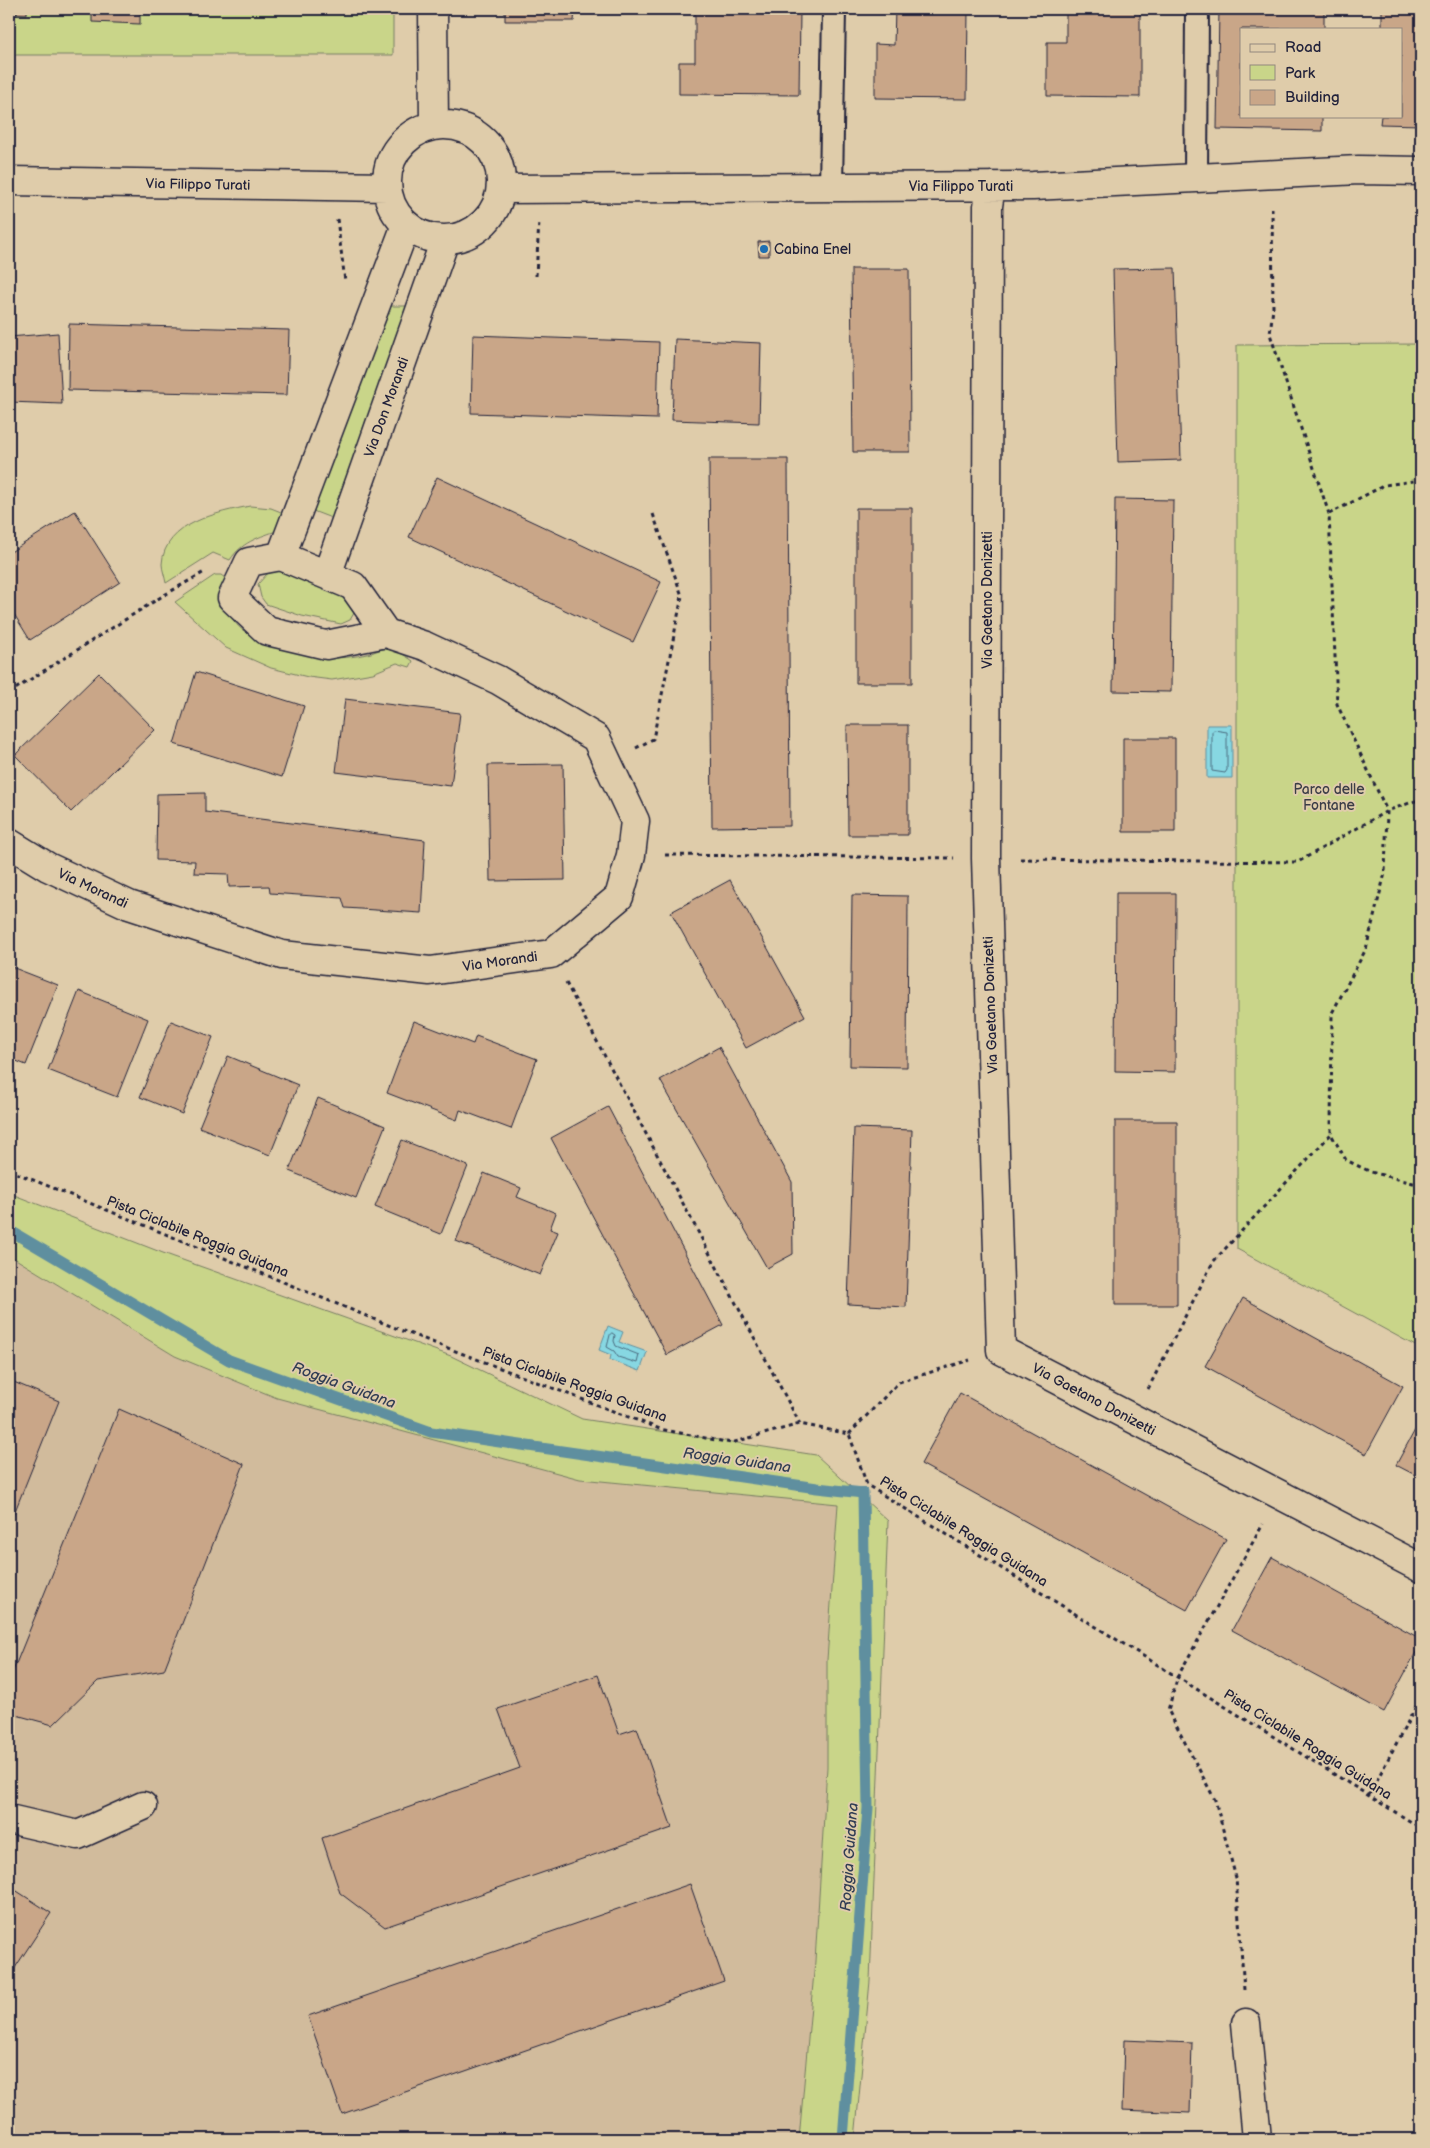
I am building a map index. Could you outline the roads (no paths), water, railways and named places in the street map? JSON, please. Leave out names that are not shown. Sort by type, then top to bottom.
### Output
[{"type":"street","points":[[433,9],[434,126]]},
{"type":"street","points":[[452,125],[469,131],[483,141],[494,155],[500,172],[501,189],[497,205],[488,219],[476,230],[461,237],[445,240],[431,238],[418,233],[406,225],[390,201],[388,187],[388,170],[394,154],[405,141],[418,131],[434,126],[452,125]]},
{"type":"street","name":"Via Filippo Turati","points":[[501,189],[991,186],[1359,170],[1421,171]]},
{"type":"street","name":"Via Filippo Turati","points":[[9,181],[388,187]]},
{"type":"street","name":"Via Gaetano Donizetti","points":[[991,186],[988,206],[986,858],[1001,1350],[1421,1568]]},
{"type":"street","points":[[281,556],[406,225]]},
{"type":"street","name":"Via Don Morandi","points":[[327,575],[445,240]]},
{"type":"street","points":[[281,556],[327,575],[353,586],[386,633],[326,645],[267,631],[232,598],[249,562],[281,556]]},
{"type":"street","name":"Via Morandi","points":[[9,843],[48,867],[129,905],[282,955],[430,971],[551,954],[619,897],[631,855],[635,821],[596,738],[498,680],[442,654],[386,633]]},
{"type":"street","points":[[9,1819],[78,1834],[143,1806]]},
{"type":"street","points":[[1246,2023],[1257,2139]]},
{"type":"lane","points":[[830,187],[834,9]]},
{"type":"lane","points":[[1196,178],[1197,9]]},
{"type":"water","points":[[1207,725],[1232,725],[1232,778],[1207,778]]},
{"type":"water","points":[[608,1326],[623,1332],[619,1342],[647,1352],[640,1371],[610,1360],[611,1355],[599,1350]]},
{"type":"waterway","name":"Roggia Guidana","points":[[9,1230],[229,1360],[431,1432],[863,1493],[868,1808],[843,2139]]},
{"type":"place","name":"Cabina Enel","points":[[764,249]]},
{"type":"park label","name":"Parco delle Fontane","points":[[1329,798]]}]
